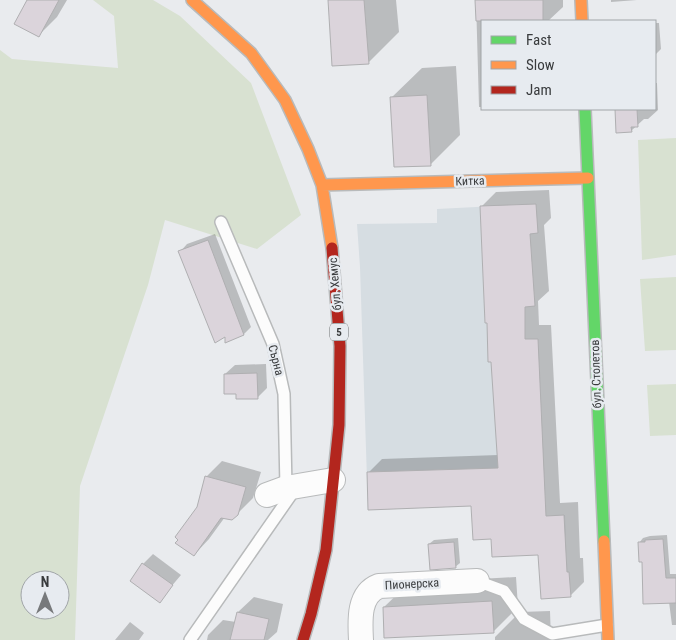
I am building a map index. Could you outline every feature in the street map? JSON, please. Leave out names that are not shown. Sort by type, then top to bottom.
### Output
[{"type":"main road","name":"бул. Хемус","points":[[192,0],[251,53],[286,100],[322,186],[330,230],[340,346],[339,425],[326,550],[303,640]]},
{"type":"main road","points":[[581,0],[582,20]]},
{"type":"main road","name":"бул. Столетов","points":[[585,110],[608,640]]},
{"type":"main road","name":"Китка","points":[[322,186],[588,178]]},
{"type":"street","points":[[283,489],[333,480]]},
{"type":"street","name":"Пионерска","points":[[361,640],[360,618],[366,595],[372,588],[379,586],[477,581]]},
{"type":"lane","name":"Сърна","points":[[221,222],[273,344],[284,394],[283,489]]},
{"type":"lane","points":[[190,640],[283,489]]},
{"type":"lane","points":[[477,581],[504,591],[524,619],[552,637],[607,626]]},
{"type":"shaded area","points":[[536,204],[538,233],[530,234],[535,306],[525,307],[525,339],[538,339],[545,489],[509,500],[545,499],[546,516],[565,515],[566,553],[491,539],[471,506],[368,510],[357,224],[437,223],[437,209]]},
{"type":"green space","points":[[93,0],[153,0],[180,16],[251,83],[301,215],[257,249],[165,220],[148,285],[80,486],[75,640],[0,640],[0,50],[12,59],[118,68],[114,16]]},
{"type":"green space","points":[[676,138],[676,255],[642,260],[638,140]]},
{"type":"green space","points":[[676,277],[676,350],[645,351],[640,279]]},
{"type":"green space","points":[[676,384],[676,435],[650,436],[647,385]]},
{"type":"building","points":[[27,0],[59,0],[39,37],[14,24]]},
{"type":"building","points":[[328,0],[364,0],[369,64],[332,66]]},
{"type":"building","points":[[475,0],[543,0],[543,20],[476,21]]},
{"type":"building","points":[[427,95],[431,166],[394,167],[390,97]]},
{"type":"building","points":[[615,110],[637,110],[638,127],[631,127],[632,132],[616,133]]},
{"type":"building","points":[[536,204],[538,233],[530,234],[535,306],[525,307],[525,339],[538,339],[546,516],[564,515],[567,572],[569,572],[571,597],[541,599],[538,555],[492,557],[491,539],[473,540],[471,506],[368,510],[367,472],[498,468],[491,362],[488,362],[487,323],[485,323],[480,206]]},
{"type":"building","points":[[208,240],[244,335],[225,343],[225,337],[215,343],[178,251]]},
{"type":"building","points":[[257,373],[258,399],[236,399],[236,394],[224,394],[224,374]]},
{"type":"building","points":[[205,476],[246,487],[238,515],[232,520],[221,518],[194,556],[175,543],[178,540],[175,537],[197,507]]},
{"type":"building","points":[[663,539],[666,578],[676,578],[676,603],[643,604],[642,562],[639,562],[638,542]]},
{"type":"building","points":[[454,542],[456,568],[430,570],[428,544]]},
{"type":"building","points":[[142,563],[173,585],[160,603],[130,581]]},
{"type":"building","points":[[492,601],[494,633],[384,638],[383,607]]},
{"type":"building","points":[[237,612],[269,619],[264,640],[230,640]]},
{"type":"traffic: fast","points":[[585,110],[604,541]]},
{"type":"traffic: slow","points":[[192,0],[251,53],[285,100],[308,149],[322,185],[332,248]]},
{"type":"traffic: slow","points":[[581,0],[582,20]]},
{"type":"traffic: slow","points":[[322,185],[588,178]]},
{"type":"traffic: slow","points":[[604,541],[608,640]]},
{"type":"traffic: jam","points":[[303,640],[326,550],[339,425],[340,346],[332,248]]}]
